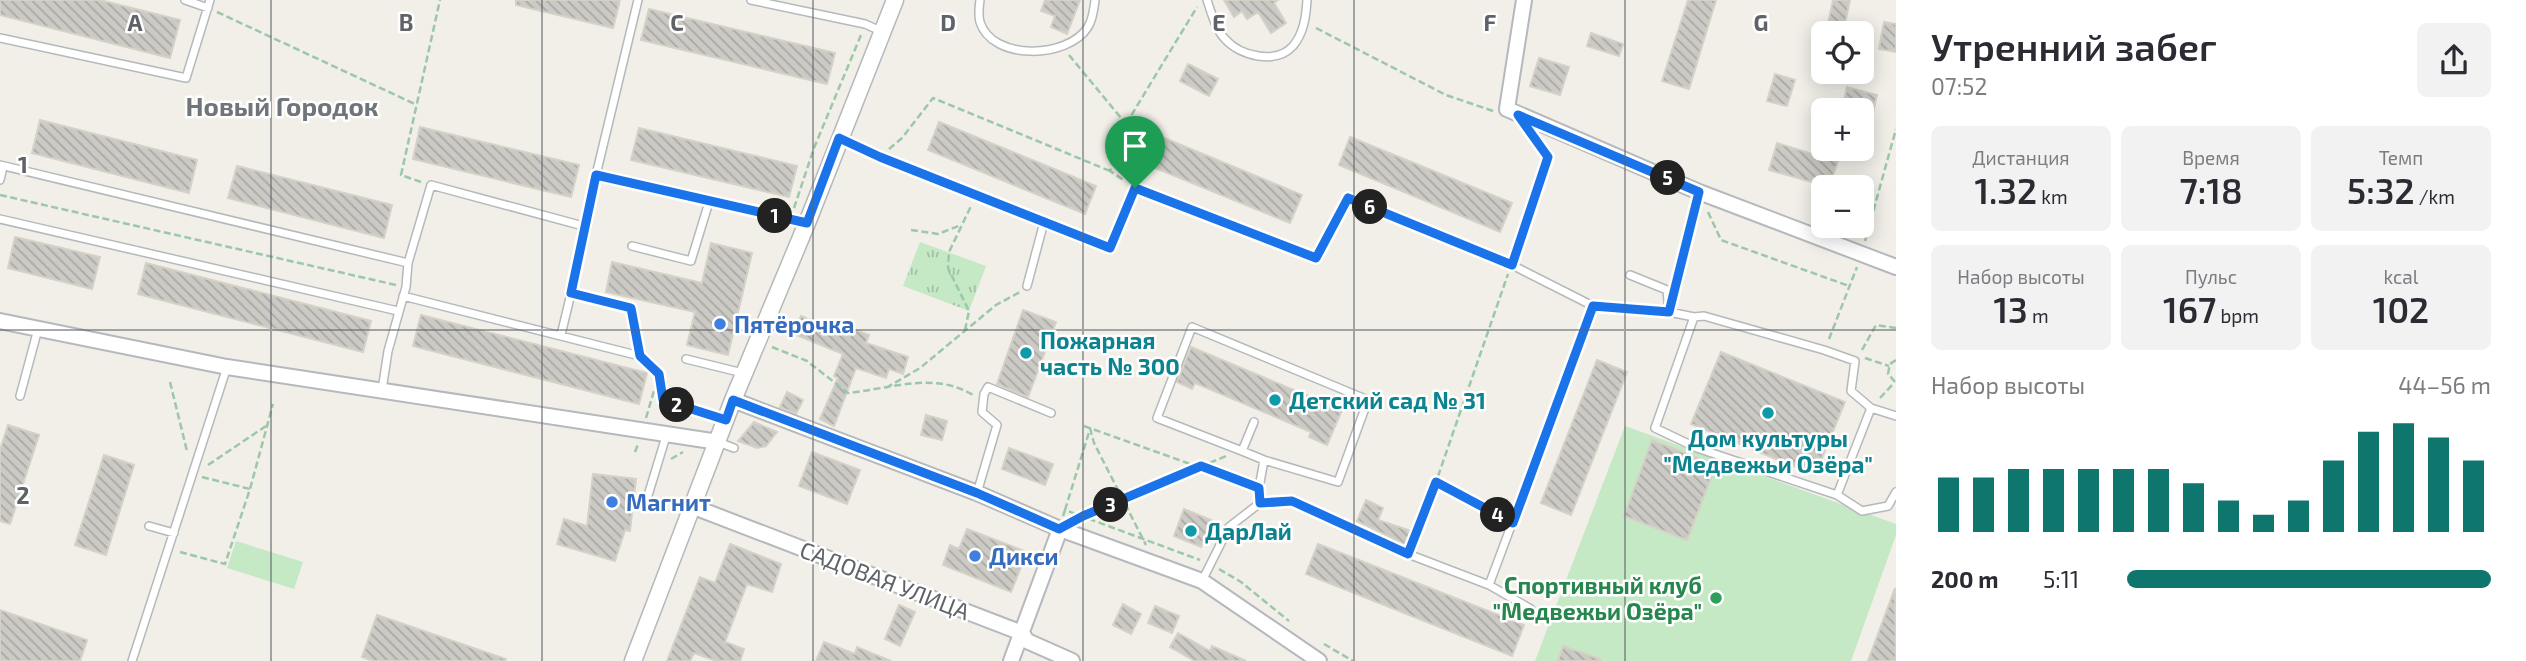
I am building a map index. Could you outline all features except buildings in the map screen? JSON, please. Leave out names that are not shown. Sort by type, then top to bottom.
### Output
[{"type":"street","points":[[633,661],[694,507],[711,441],[726,420],[895,0]]},
{"type":"street","points":[[1524,0],[1507,109],[1699,192],[1896,267]]},
{"type":"street","points":[[0,321],[227,367],[711,441]]},
{"type":"street","points":[[733,400],[977,493],[1059,529],[1202,581],[1319,661]]},
{"type":"street","name":"САДОВАЯ УЛИЦА","points":[[694,507],[1022,633],[1027,640],[1072,661]]},
{"type":"street","points":[[1011,661],[1059,529]]},
{"type":"lane","points":[[0,38],[186,78],[209,4],[186,0]]},
{"type":"lane","points":[[561,335],[638,0]]},
{"type":"lane","points":[[751,0],[865,24],[883,32]]},
{"type":"lane","points":[[980,0],[980,21],[988,34],[1002,44],[1037,52],[1072,43],[1089,26],[1095,0]]},
{"type":"lane","points":[[1207,0],[1223,38],[1233,47],[1253,56],[1278,54],[1290,49],[1305,22],[1307,0]]},
{"type":"lane","points":[[839,138],[880,157],[1110,248],[1135,188],[1316,258],[1348,198],[1512,265],[1593,306],[1704,317],[1856,361],[1852,391],[1871,408],[1896,416]]},
{"type":"lane","points":[[0,180],[1,166],[408,263]]},
{"type":"lane","points":[[596,175],[807,223]]},
{"type":"lane","points":[[382,390],[398,311],[406,287],[408,263],[431,185],[587,227]]},
{"type":"lane","points":[[1669,312],[1699,192]]},
{"type":"lane","points":[[632,246],[691,261],[709,202]]},
{"type":"lane","points":[[0,219],[398,311]]},
{"type":"lane","points":[[1027,286],[1044,222]]},
{"type":"lane","points":[[1630,275],[1667,290],[1669,312]]},
{"type":"lane","points":[[571,293],[631,308]]},
{"type":"lane","points":[[403,296],[640,356]]},
{"type":"lane","points":[[1489,585],[1593,306]]},
{"type":"lane","points":[[1694,317],[1655,428],[1697,448],[1837,495],[1862,511],[1888,506],[1896,492]]},
{"type":"lane","points":[[1192,327],[1368,400],[1338,482],[1242,451],[1157,418],[1192,327]]},
{"type":"lane","points":[[20,396],[38,329]]},
{"type":"lane","points":[[686,359],[744,373]]},
{"type":"lane","points":[[132,661],[227,367]]},
{"type":"lane","points":[[977,493],[997,425],[982,412],[984,394],[988,387],[1051,412]]},
{"type":"lane","points":[[1837,495],[1871,408]]},
{"type":"lane","points":[[1242,451],[1254,422]]},
{"type":"lane","points":[[646,502],[667,433]]},
{"type":"lane","points":[[711,441],[734,448]]},
{"type":"lane","points":[[1260,503],[1259,488],[1264,460]]},
{"type":"lane","points":[[1202,581],[1229,527],[1260,503],[1292,501],[1408,554],[1489,585],[1531,609]]},
{"type":"lane","points":[[149,526],[174,533]]},
{"type":"path","points":[[431,185],[401,175],[440,0]]},
{"type":"path","points":[[1110,171],[1126,124],[1201,0]]},
{"type":"path","points":[[209,4],[417,105]]},
{"type":"path","points":[[1305,22],[1446,95],[1491,111],[1507,109]]},
{"type":"path","points":[[1062,47],[1126,124]]},
{"type":"path","points":[[880,157],[902,138],[933,97],[1110,171],[1135,188]]},
{"type":"path","points":[[1824,350],[1862,253],[1896,129]]},
{"type":"path","points":[[1408,554],[1436,482],[1548,157],[1533,136]]},
{"type":"path","points":[[1699,192],[1721,240],[1849,286]]},
{"type":"path","points":[[0,195],[406,287]]},
{"type":"path","points":[[965,331],[970,311],[948,268],[949,253],[977,195]]},
{"type":"path","points":[[911,230],[938,234],[961,225]]},
{"type":"path","points":[[883,389],[920,368],[996,305],[1013,298],[1027,286]]},
{"type":"path","points":[[631,308],[640,356],[659,374],[663,400],[726,420]]},
{"type":"path","points":[[1889,366],[1858,356],[1876,325],[1896,328]]},
{"type":"path","points":[[758,342],[807,361],[848,393],[923,381],[962,388],[975,396]]},
{"type":"path","points":[[1871,408],[1895,383],[1888,374],[1889,366],[1896,360]]},
{"type":"path","points":[[635,453],[659,374]]},
{"type":"path","points":[[170,382],[193,474]]},
{"type":"path","points":[[169,549],[225,565],[250,489],[273,404]]},
{"type":"path","points":[[193,474],[268,425]]},
{"type":"path","points":[[1084,426],[1259,488]]},
{"type":"path","points":[[1090,428],[1094,443],[1155,562]]},
{"type":"path","points":[[1065,510],[1090,428]]},
{"type":"path","points":[[656,468],[711,441]]},
{"type":"path","points":[[1059,529],[1083,516],[1242,451]]},
{"type":"path","points":[[193,474],[250,489]]},
{"type":"path","points":[[1436,482],[1513,523]]},
{"type":"green space","points":[[920,242],[986,266],[969,311],[903,286]]},
{"type":"green space","name":"Спортивный клуб \"Медвежьи Озёра\"","points":[[1625,426],[1896,524],[1896,535],[1851,661],[1535,661]]},
{"type":"green space","points":[[236,541],[303,562],[294,589],[227,568]]},
{"type":"place","name":"Пятёрочка","points":[[720,324]]},
{"type":"place","name":"Пожарная часть № 300","points":[[1026,353]]},
{"type":"place","name":"Детский сад № 31","points":[[1275,400]]},
{"type":"place","name":"Дом культуры \"Медвежьи Озёра\"","points":[[1768,413]]},
{"type":"place","name":"Магнит","points":[[612,502]]},
{"type":"place","name":"ДарЛай","points":[[1191,531]]},
{"type":"place","name":"Дикси","points":[[975,556]]},
{"type":"place","name":"Спортивный клуб \"Медвежьи Озёра\"","points":[[1716,598]]},
{"type":"district","name":"Новый Городок","points":[[282,105]]},
{"type":"route","points":[[1518,115],[1699,192],[1669,312],[1593,306],[1513,523],[1436,482],[1408,554],[1292,501],[1260,503],[1259,488],[1201,466],[1083,516],[1059,529],[977,493],[866,453],[733,400],[726,420],[663,400],[659,374],[640,356],[631,308],[571,293],[596,175],[807,223],[839,138],[880,157],[1110,248],[1135,188],[1316,258],[1348,198],[1512,265],[1548,157],[1518,115]]}]
